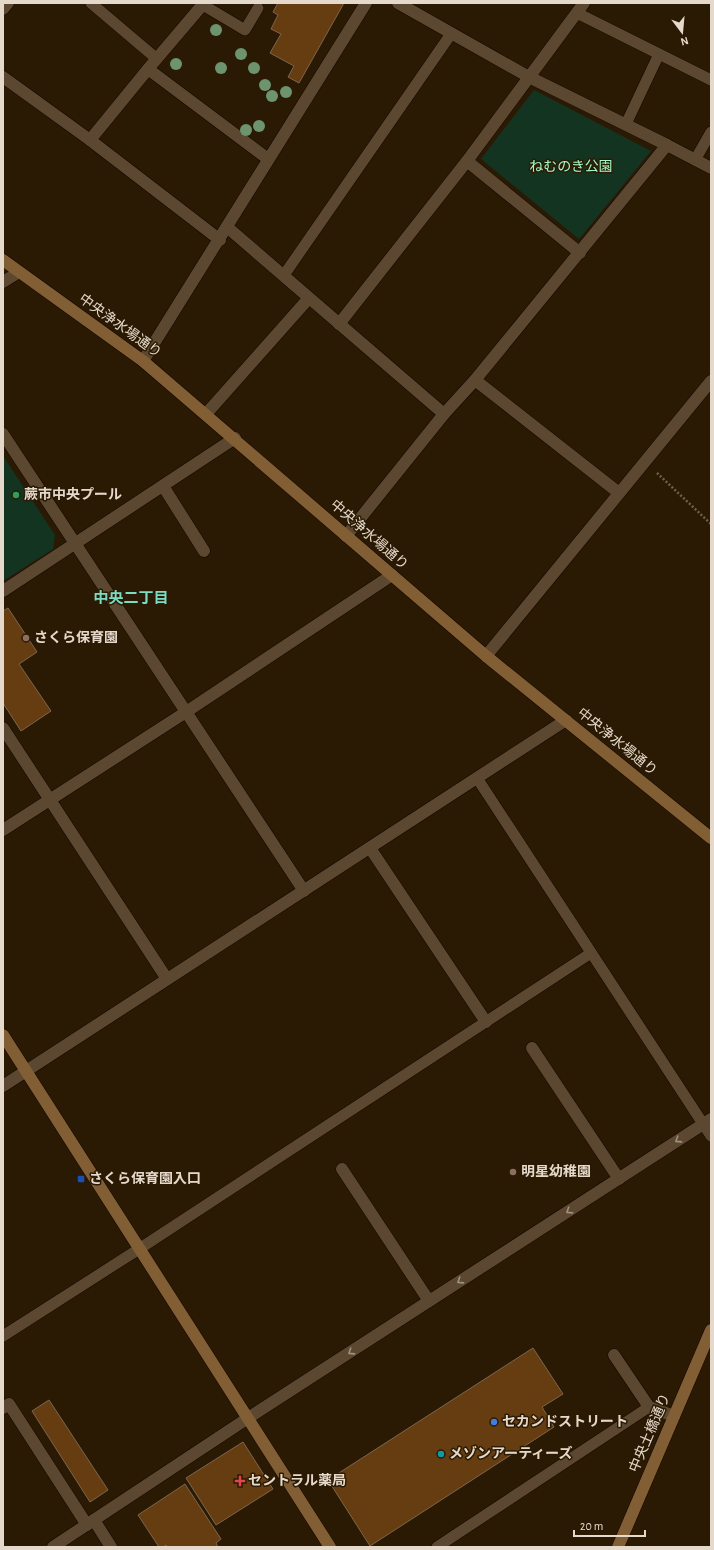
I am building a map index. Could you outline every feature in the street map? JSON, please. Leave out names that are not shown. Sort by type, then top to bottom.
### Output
[{"type":"street","points":[[3,9],[8,3]]},
{"type":"street","points":[[143,361],[220,240],[268,159],[366,3]]},
{"type":"street","points":[[398,3],[451,34],[529,76],[711,168]]},
{"type":"street","points":[[339,324],[467,160],[584,3]]},
{"type":"street","points":[[90,140],[203,4]]},
{"type":"street","points":[[148,69],[268,159]]},
{"type":"street","points":[[3,77],[90,140],[220,240]]},
{"type":"street","points":[[346,536],[444,414],[475,380],[667,145]]},
{"type":"street","points":[[467,160],[580,253]]},
{"type":"street","points":[[227,227],[284,274],[309,298],[444,414]]},
{"type":"street","name":"中央浄水場通り","points":[[3,260],[143,361],[235,438],[346,536],[486,656],[711,838]]},
{"type":"street","points":[[3,282],[19,272]]},
{"type":"street","points":[[206,414],[309,298]]},
{"type":"street","points":[[475,380],[619,493]]},
{"type":"street","points":[[486,656],[711,381]]},
{"type":"street","points":[[3,434],[304,892]]},
{"type":"street","points":[[3,591],[235,438]]},
{"type":"street","points":[[163,486],[204,551]]},
{"type":"street","points":[[3,830],[186,712],[392,575]]},
{"type":"street","points":[[3,1086],[304,892],[566,720]]},
{"type":"street","points":[[3,728],[167,979]]},
{"type":"street","points":[[370,848],[486,1022]]},
{"type":"street","points":[[3,1035],[330,1547]]},
{"type":"street","points":[[532,1048],[619,1179]]},
{"type":"street","points":[[53,1547],[248,1418],[707,1121]]},
{"type":"street","points":[[342,1169],[429,1301]]},
{"type":"street","name":"中央土橋通り","points":[[618,1547],[711,1330]]},
{"type":"street","points":[[614,1355],[648,1407],[674,1416]]},
{"type":"street","points":[[3,1408],[9,1404],[90,1523],[111,1547]]},
{"type":"lane","points":[[91,3],[157,59]]},
{"type":"lane","points":[[203,4],[245,30],[258,8]]},
{"type":"lane","points":[[577,13],[711,80]]},
{"type":"lane","points":[[284,274],[451,34]]},
{"type":"lane","points":[[626,124],[659,54]]},
{"type":"lane","points":[[695,160],[711,132]]},
{"type":"lane","points":[[477,778],[591,953],[707,1121],[711,1136]]},
{"type":"lane","points":[[3,1336],[139,1249],[591,953]]},
{"type":"lane","points":[[437,1547],[648,1407]]},
{"type":"path","points":[[645,462],[711,524]]},
{"type":"green space","name":"ねむのき公園","points":[[534,90],[651,151],[579,239],[481,159]]},
{"type":"green space","name":"蕨市中央プール","points":[[3,456],[55,535],[53,549],[3,581]]},
{"type":"building","points":[[278,3],[344,3],[299,83],[288,77],[294,66],[270,53],[281,34],[271,29],[278,15],[273,12]]},
{"type":"building","points":[[8,608],[37,652],[19,664],[51,711],[21,731],[3,703],[3,611]]},
{"type":"building","name":"メゾンアーティーズ","points":[[533,1348],[563,1394],[542,1407],[554,1427],[370,1546],[328,1480]]},
{"type":"building","points":[[49,1400],[108,1490],[90,1502],[32,1411]]},
{"type":"building","points":[[243,1442],[273,1489],[216,1525],[186,1478]]},
{"type":"building","points":[[185,1484],[221,1539],[216,1543],[218,1547],[168,1547],[166,1545],[159,1547],[138,1515]]},
{"type":"place","name":"蕨市中央プール","points":[[16,495]]},
{"type":"place","name":"さくら保育園","points":[[26,638]]},
{"type":"place","name":"明星幼稚園","points":[[513,1172]]},
{"type":"place","name":"さくら保育園入口","points":[[81,1179]]},
{"type":"place","name":"セカンドストリート","points":[[494,1422]]},
{"type":"place","name":"メゾンアーティーズ","points":[[441,1454]]},
{"type":"place","name":"セントラル薬局","points":[[240,1481]]},
{"type":"district","name":"中央二丁目","points":[[131,598]]}]
